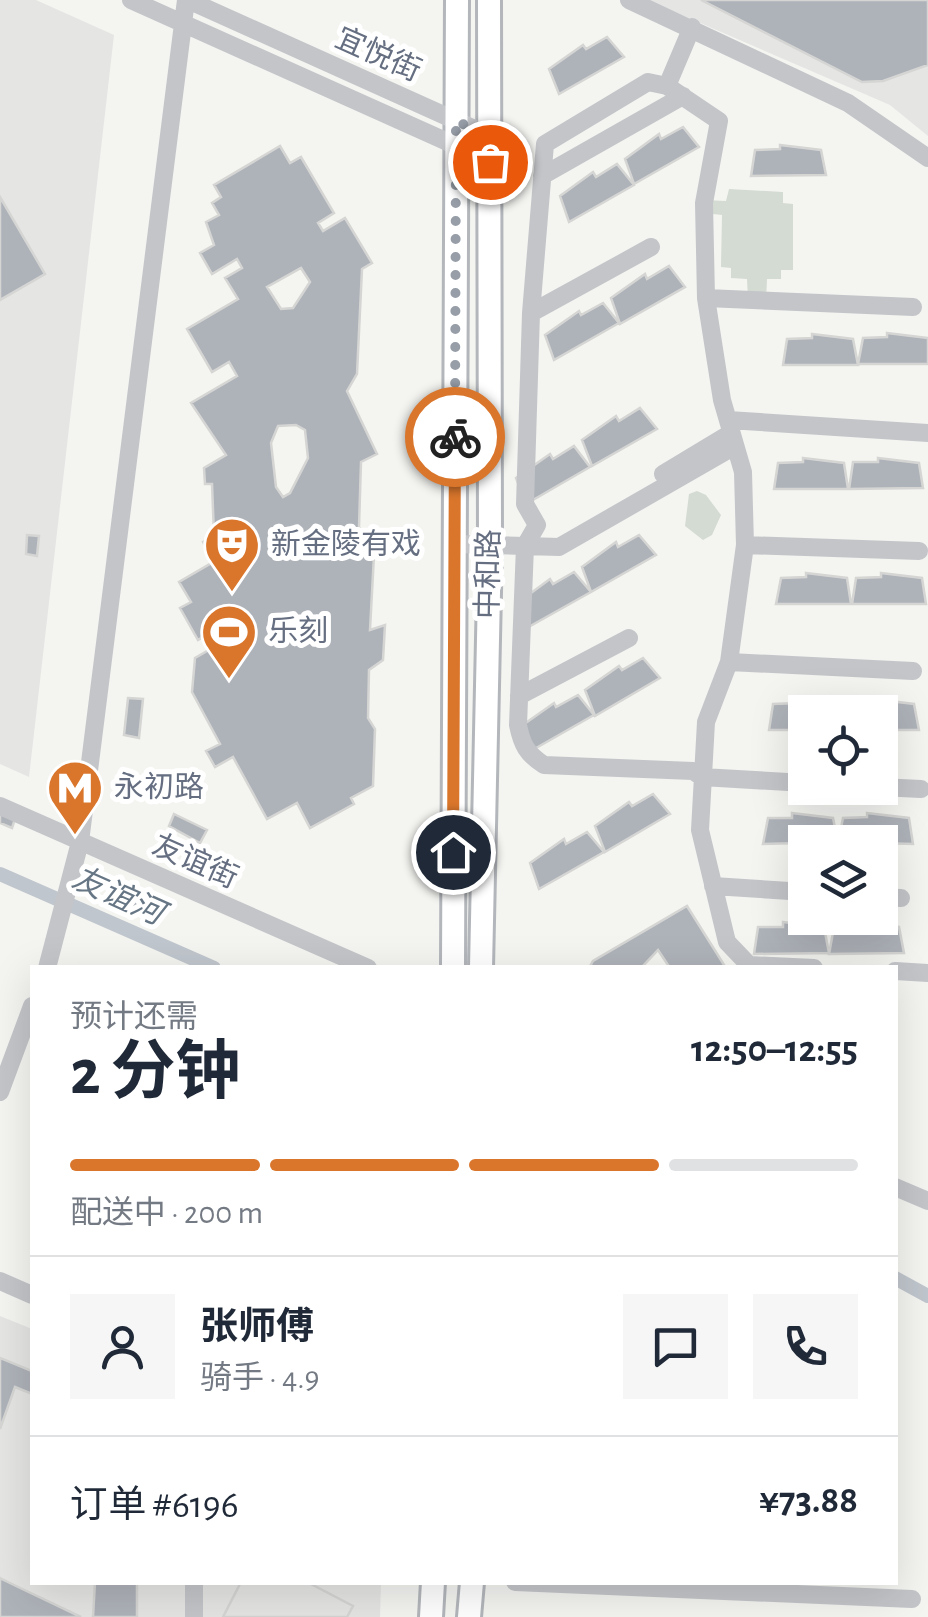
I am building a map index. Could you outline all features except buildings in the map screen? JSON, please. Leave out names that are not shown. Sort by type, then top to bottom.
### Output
[{"type":"main road","name":"中和路","points":[[453,965],[457,0]]},
{"type":"main road","name":"中和路","points":[[482,965],[490,545],[490,0]]},
{"type":"main road","points":[[431,1617],[433,1585]]},
{"type":"main road","points":[[469,1617],[472,1585]]},
{"type":"street","points":[[131,0],[456,133],[490,162]]},
{"type":"street","points":[[48,965],[80,842],[180,22],[187,0]]},
{"type":"street","name":"宜悦街","points":[[187,0],[456,133],[490,136]]},
{"type":"street","points":[[629,0],[848,103],[928,158]]},
{"type":"street","points":[[542,176],[675,91],[692,27]]},
{"type":"street","points":[[748,965],[727,942],[700,830],[702,777],[706,722],[729,662],[745,545],[742,472],[706,298],[704,204],[719,121],[675,91],[648,82],[545,144],[531,314],[525,504],[538,525],[519,696],[521,742],[530,756],[544,765],[692,771],[702,777],[788,782]]},
{"type":"street","points":[[531,314],[652,247]]},
{"type":"street","points":[[706,298],[912,307]]},
{"type":"street","points":[[454,544],[559,547],[731,433],[928,433]]},
{"type":"street","points":[[745,545],[919,552]]},
{"type":"street","points":[[519,696],[629,638]]},
{"type":"street","points":[[729,662],[913,671]]},
{"type":"street","points":[[898,788],[921,789]]},
{"type":"street","name":"友谊街","points":[[0,806],[361,965]]},
{"type":"street","points":[[713,886],[788,891]]},
{"type":"street","points":[[898,971],[928,972]]},
{"type":"street","points":[[0,1092],[30,1011]]},
{"type":"street","points":[[898,1188],[928,1201]]},
{"type":"street","points":[[0,1281],[30,1294]]},
{"type":"street","points":[[194,1585],[194,1617]]},
{"type":"street","points":[[585,1585],[912,1599]]},
{"type":"shaded area","points":[[0,0],[36,0],[114,35],[29,777],[0,764]]},
{"type":"shaded area","points":[[647,0],[928,0],[928,136],[890,105]]},
{"type":"shaded area","points":[[729,189],[783,192],[783,203],[793,204],[793,270],[781,270],[781,279],[767,279],[766,301],[748,300],[747,279],[731,278],[731,268],[721,267],[722,215],[704,213],[704,200],[726,201]]},
{"type":"shaded area","points":[[697,491],[706,495],[721,515],[712,535],[703,540],[685,526],[689,494]]},
{"type":"shaded area","points":[[0,1316],[30,1328],[30,1585],[381,1585],[380,1617],[0,1617]]},
{"type":"waterway","name":"友谊河","points":[[0,874],[207,965]]},
{"type":"waterway","name":"友谊河","points":[[898,1280],[928,1296]]},
{"type":"way so far","points":[[455,437],[456,121],[490,136],[490,162]]},
{"type":"place","name":"新金陵有戏","points":[[232,594]]},
{"type":"place","name":"乐刻","points":[[229,681]]},
{"type":"place","name":"永初路","points":[[75,837]]},
{"type":"route","points":[[453,852],[455,437]]}]
